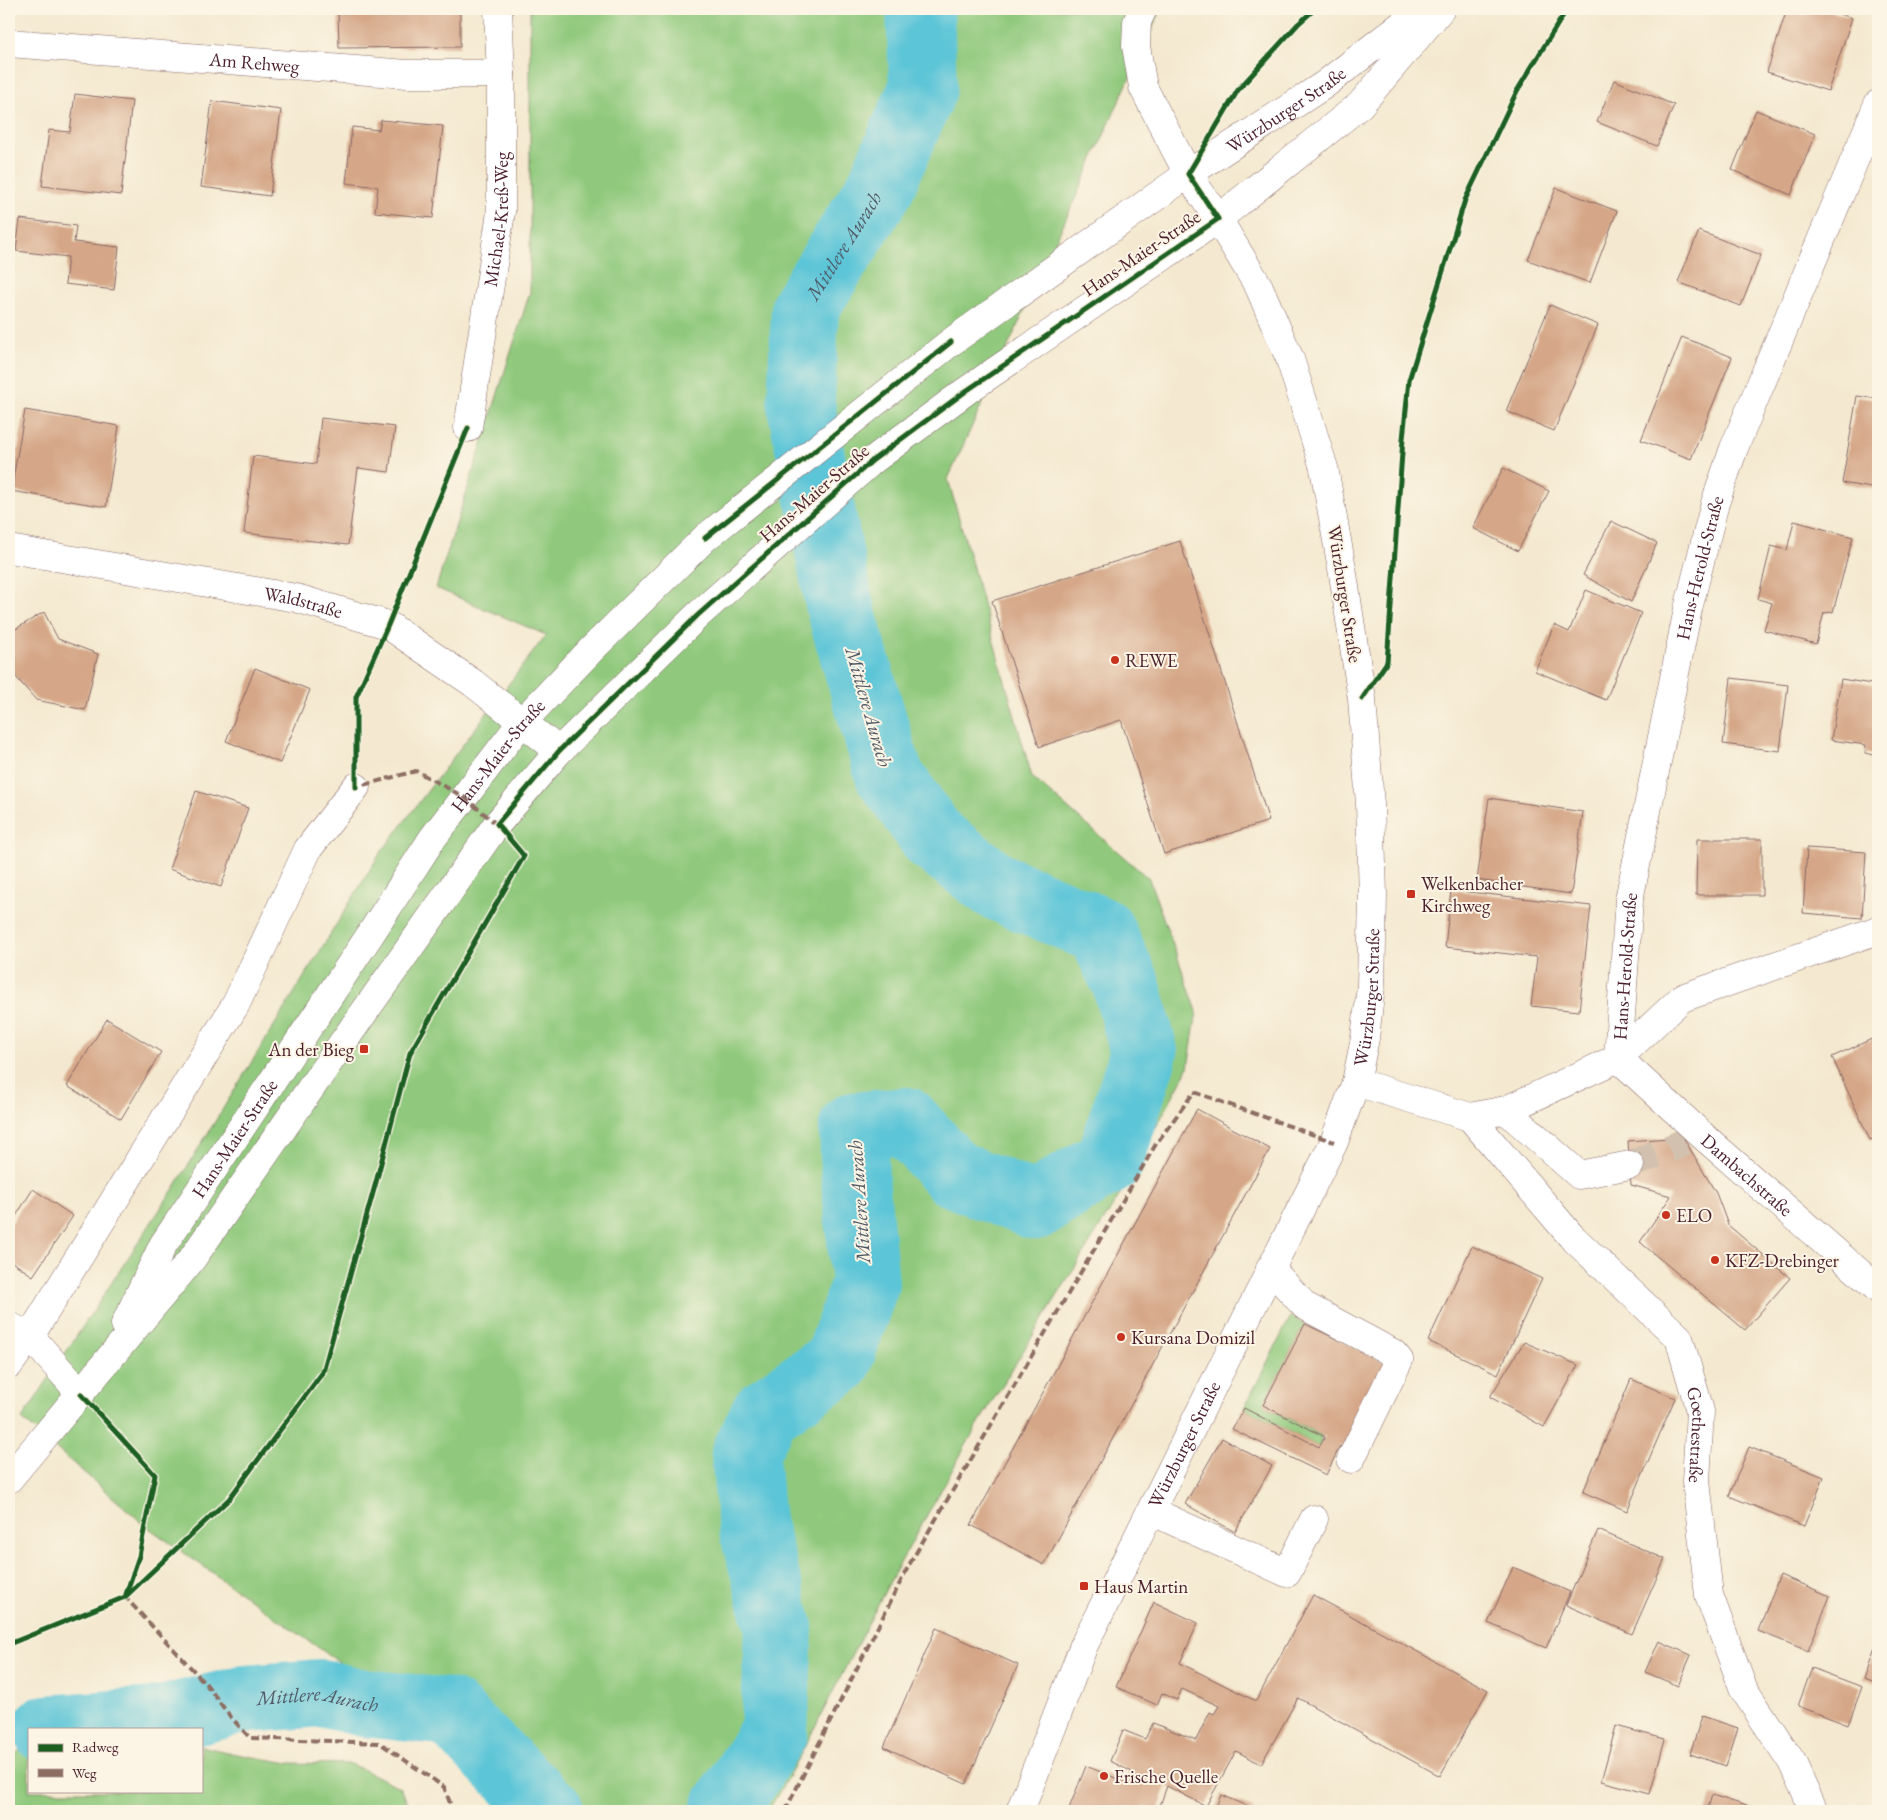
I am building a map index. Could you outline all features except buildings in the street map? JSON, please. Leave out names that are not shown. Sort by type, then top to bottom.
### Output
[{"type":"street","name":"Michael-Kreß-Weg","points":[[468,428],[502,212],[501,74],[498,9]]},
{"type":"street","points":[[1143,9],[1137,22],[1136,46],[1143,87],[1188,174]]},
{"type":"street","name":"Würzburger Straße","points":[[1020,1811],[1084,1645],[1334,1142],[1356,1082],[1365,1038],[1371,986],[1373,895],[1370,804],[1362,699],[1343,574],[1324,468],[1290,359],[1259,287],[1188,174],[1324,85],[1422,9]]},
{"type":"street","name":"Würzburger Straße","points":[[1218,219],[1360,105],[1441,9]]},
{"type":"street","name":"Am Rehweg","points":[[9,43],[407,74],[501,74]]},
{"type":"street","name":"Hans-Herold-Straße","points":[[1618,1058],[1629,900],[1688,608],[1716,503],[1734,448],[1878,104]]},
{"type":"street","name":"Hans-Maier-Straße","points":[[106,1363],[163,1245],[432,839],[521,723],[592,649],[705,538],[951,342],[1188,174]]},
{"type":"street","name":"Hans-Maier-Straße","points":[[9,1479],[192,1259],[323,1070],[498,824],[558,751],[698,615],[874,460],[966,391],[1218,219]]},
{"type":"street","name":"Waldstraße","points":[[9,549],[296,598],[388,625],[473,683],[558,751]]},
{"type":"street","points":[[9,1365],[20,1331],[236,1004],[308,850],[356,787]]},
{"type":"street","points":[[1470,1117],[1506,1110],[1618,1058],[1682,998],[1878,930]]},
{"type":"street","name":"Dambachstraße","points":[[1618,1058],[1694,1139],[1878,1289]]},
{"type":"street","name":"Würzburger Straße","points":[[1356,1082],[1470,1117]]},
{"type":"street","points":[[1506,1110],[1579,1175],[1630,1165]]},
{"type":"street","name":"Goethestraße","points":[[1470,1117],[1571,1236],[1679,1338],[1700,1411],[1696,1481],[1709,1594],[1744,1690],[1792,1762],[1814,1811]]},
{"type":"street","points":[[1270,1268],[1305,1306],[1393,1353],[1399,1360],[1351,1459]]},
{"type":"street","points":[[20,1331],[81,1394]]},
{"type":"street","points":[[1151,1510],[1286,1573],[1314,1519]]},
{"type":"green space","points":[[530,9],[1161,9],[948,479],[1032,777],[1149,879],[1197,1011],[1188,1068],[1119,1196],[974,1431],[888,1585],[800,1756],[768,1811],[535,1811],[350,1670],[146,1526],[22,1419],[176,1185],[379,855],[546,635],[436,588],[530,292]]},
{"type":"green space","points":[[1291,1316],[1305,1324],[1263,1405],[1322,1436],[1319,1447],[1244,1408]]},
{"type":"green space","points":[[28,1744],[28,1792],[202,1792],[202,1746],[289,1763],[351,1764],[399,1787],[413,1811],[9,1811],[9,1759]]},
{"type":"waterway","name":"Mittlere Aurach","points":[[724,1811],[774,1732],[779,1627],[751,1522],[745,1454],[765,1412],[838,1362],[865,1283],[855,1178],[853,1126],[906,1121],[954,1174],[1035,1206],[1110,1160],[1144,1052],[1126,984],[1101,931],[996,886],[934,839],[889,775],[840,608],[801,405],[805,307],[880,188],[923,88],[920,9]]},
{"type":"waterway","name":"Mittlere Aurach","points":[[60,1728],[156,1721],[246,1699],[321,1693],[364,1703],[449,1712],[550,1811]]},
{"type":"tunnel","points":[[1630,1165],[1685,1142]]},
{"type":"marked path","points":[[356,783],[356,787],[416,771],[464,797],[500,827]]},
{"type":"marked path","points":[[785,1811],[909,1565],[1156,1144],[1194,1092],[1334,1142]]},
{"type":"marked path","points":[[126,1595],[125,1597],[206,1684],[229,1715],[250,1738],[380,1743],[444,1787],[453,1811]]},
{"type":"cycle path","points":[[9,1644],[125,1597],[229,1499],[323,1372],[410,1053],[524,856],[497,824],[559,751],[698,615],[873,460],[966,391],[1218,219],[1188,174],[1238,90],[1298,24],[1315,9]]},
{"type":"cycle path","points":[[1362,699],[1387,662],[1409,380],[1465,200],[1517,91],[1567,9]]},
{"type":"cycle path","points":[[705,538],[951,342]]},
{"type":"cycle path","points":[[356,787],[356,697],[388,625],[468,428]]},
{"type":"cycle path","points":[[81,1394],[155,1475],[139,1556],[126,1594]]},
{"type":"place","name":"REWE","points":[[1115,660]]},
{"type":"place","name":"Welkenbacher Kirchweg","points":[[1411,894]]},
{"type":"place","name":"An der Bieg","points":[[364,1049]]},
{"type":"place","name":"ELO","points":[[1666,1215]]},
{"type":"place","name":"KFZ-Drebinger","points":[[1715,1260]]},
{"type":"place","name":"Kursana Domizil","points":[[1121,1337]]},
{"type":"place","name":"Haus Martin","points":[[1084,1586]]},
{"type":"place","name":"Frische Quelle","points":[[1104,1776]]}]
